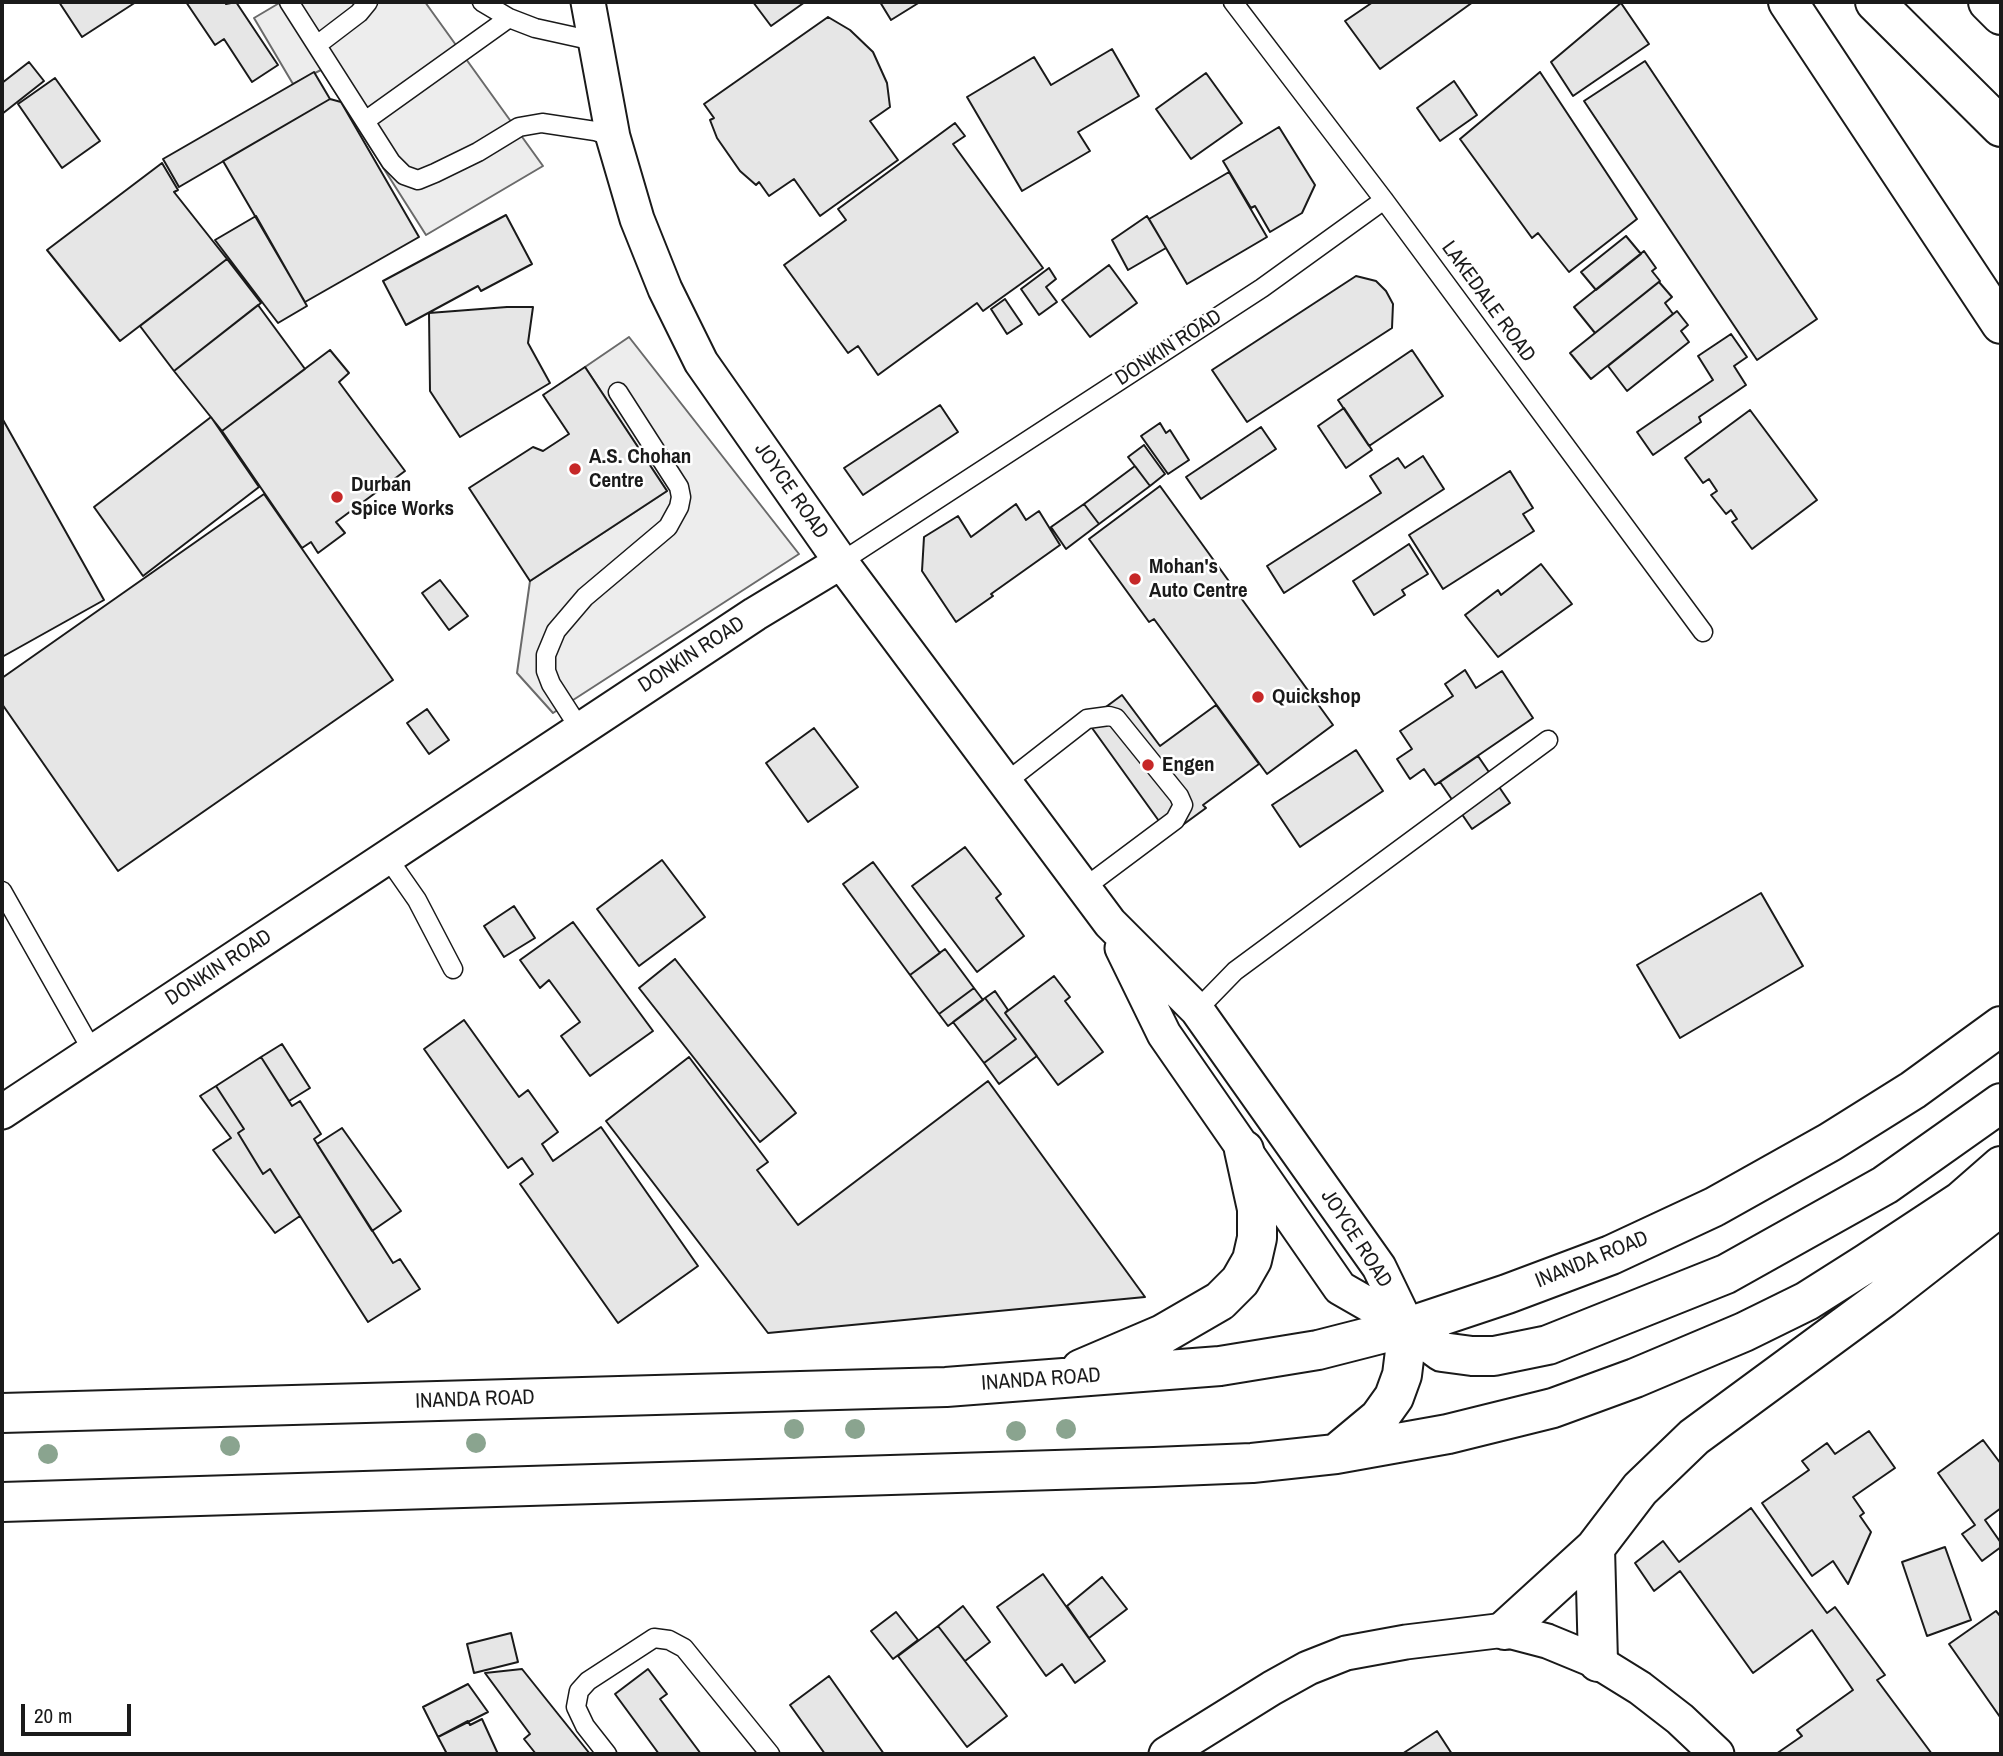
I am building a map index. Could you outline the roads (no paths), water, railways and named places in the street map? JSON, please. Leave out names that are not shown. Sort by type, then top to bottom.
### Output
[{"type":"main road","points":[[1788,2],[2001,324]]},
{"type":"main road","points":[[1875,2],[2001,127]]},
{"type":"main road","points":[[1988,2],[2001,15]]},
{"type":"main road","name":"INANDA ROAD","points":[[2,1413],[946,1387],[1220,1366],[1318,1350],[1408,1327],[1507,1294],[1611,1255],[1714,1207],[1830,1142],[1913,1090],[2001,1026]]},
{"type":"main road","points":[[1408,1327],[1441,1352],[1472,1356],[1494,1356],[1548,1345],[1726,1275],[1885,1185],[2001,1103]]},
{"type":"main road","points":[[1060,1378],[1163,1334],[1220,1301],[1240,1281],[1252,1260],[1257,1238],[1256,1209],[1244,1150]]},
{"type":"main road","points":[[2,1502],[1154,1468],[1252,1463],[1336,1454],[1448,1434],[1553,1408],[1635,1378],[1744,1332],[1807,1301],[1867,1263],[1961,1201],[2001,1166]]},
{"type":"main road","points":[[1505,1630],[1595,1548],[1640,1489],[1695,1437],[1883,1298],[2001,1206]]},
{"type":"main road","points":[[1336,1454],[1379,1418],[1394,1397],[1402,1375],[1408,1327]]},
{"type":"main road","points":[[1595,1548],[1598,1662]]},
{"type":"street","name":"JOYCE ROAD","points":[[588,2],[613,137],[636,219],[665,289],[701,362],[841,562],[1110,923],[1197,1010],[1379,1267],[1408,1327]]},
{"type":"street","name":"DONKIN ROAD","points":[[2,1112],[755,614],[841,562]]},
{"type":"street","name":"JOYCE ROAD","points":[[1110,923],[1164,1034],[1340,1288],[1408,1327]]},
{"type":"street","points":[[1172,1752],[1272,1688],[1308,1668],[1346,1653],[1406,1642],[1505,1630],[1547,1641],[1598,1662],[1680,1719],[1717,1754]]},
{"type":"lane","points":[[289,2],[391,162],[404,175],[418,180],[478,152],[519,127],[555,125],[595,131],[613,137]]},
{"type":"lane","points":[[317,45],[359,13],[369,2]]},
{"type":"lane","points":[[482,2],[509,18],[536,28],[594,41]]},
{"type":"lane","name":"LAKEDALE ROAD","points":[[1233,2],[1384,200],[1703,632]]},
{"type":"lane","points":[[365,121],[509,18]]},
{"type":"lane","name":"DONKIN ROAD","points":[[841,562],[1262,288],[1384,200]]},
{"type":"lane","points":[[580,729],[551,684],[546,671],[546,655],[555,631],[585,597],[668,527],[679,508],[681,497],[678,487],[618,392]]},
{"type":"lane","points":[[1005,782],[1087,719],[1109,716],[1116,718],[1179,796],[1183,805],[1174,820],[1084,888]]},
{"type":"lane","points":[[1197,1010],[1235,971],[1548,740]]},
{"type":"lane","points":[[387,857],[417,900],[453,968]]},
{"type":"lane","points":[[2,891],[93,1052]]},
{"type":"lane","points":[[607,1754],[585,1726],[576,1707],[579,1691],[589,1681],[654,1638],[669,1640],[684,1648],[770,1754]]},
{"type":"place","name":"A.S. Chohan Centre","points":[[575,469]]},
{"type":"place","name":"Durban Spice Works","points":[[337,497]]},
{"type":"place","name":"Mohan's Auto Centre","points":[[1135,579]]},
{"type":"place","name":"Quickshop","points":[[1258,697]]},
{"type":"place","name":"Engen","points":[[1148,765]]}]
